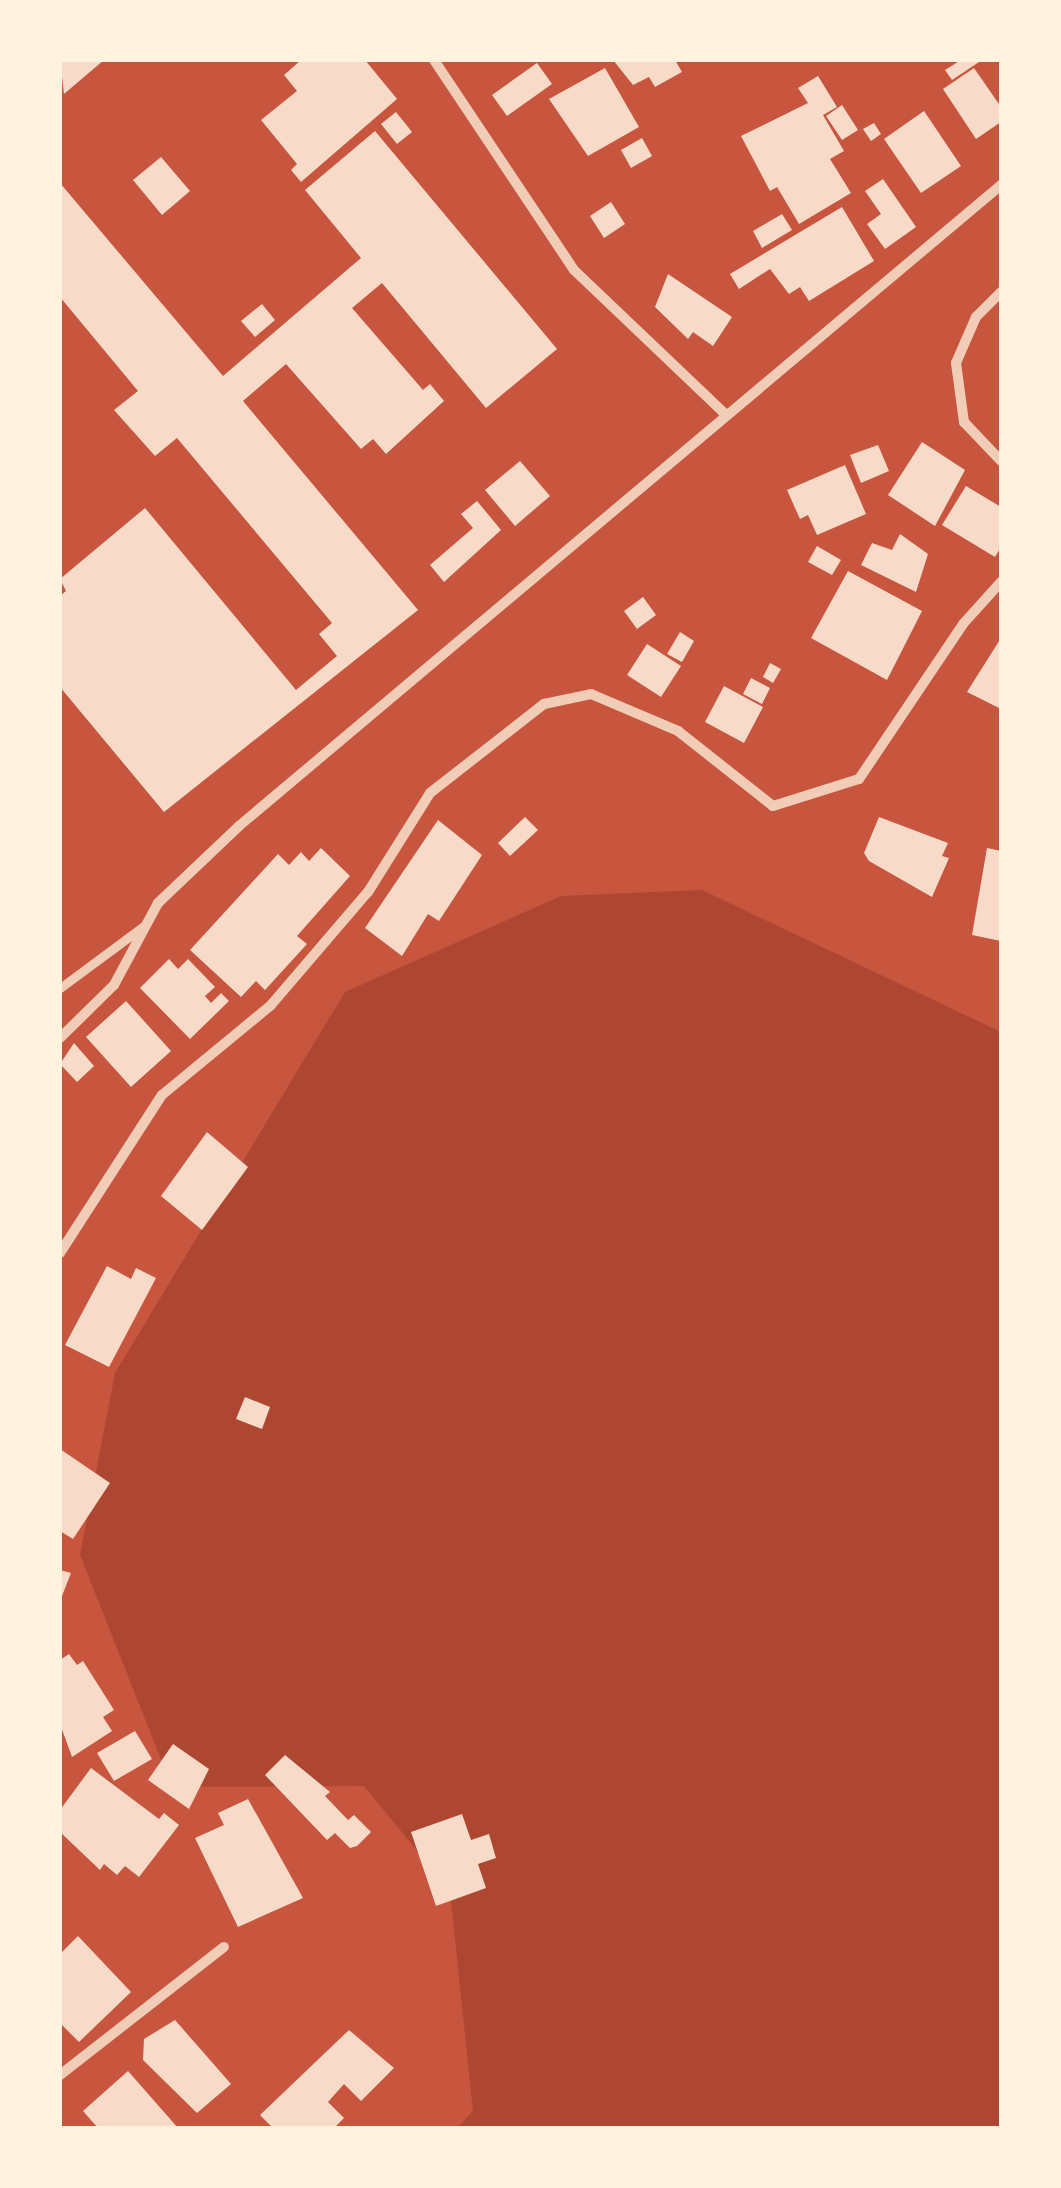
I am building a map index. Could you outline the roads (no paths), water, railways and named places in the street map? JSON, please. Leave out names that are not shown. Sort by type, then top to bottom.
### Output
[{"type":"street","points":[[434,60],[574,270],[726,414]]},
{"type":"street","points":[[60,1038],[114,985],[145,925],[176,884],[239,826],[1001,185]]},
{"type":"street","points":[[1001,292],[976,317],[956,362],[964,422],[1001,461]]},
{"type":"street","points":[[60,1254],[162,1095],[271,1005],[368,892],[430,793],[544,704],[591,694],[678,730],[773,806],[858,778],[963,624],[1001,582]]},
{"type":"street","points":[[60,988],[145,925]]},
{"type":"street","points":[[60,2074],[224,1947]]}]
